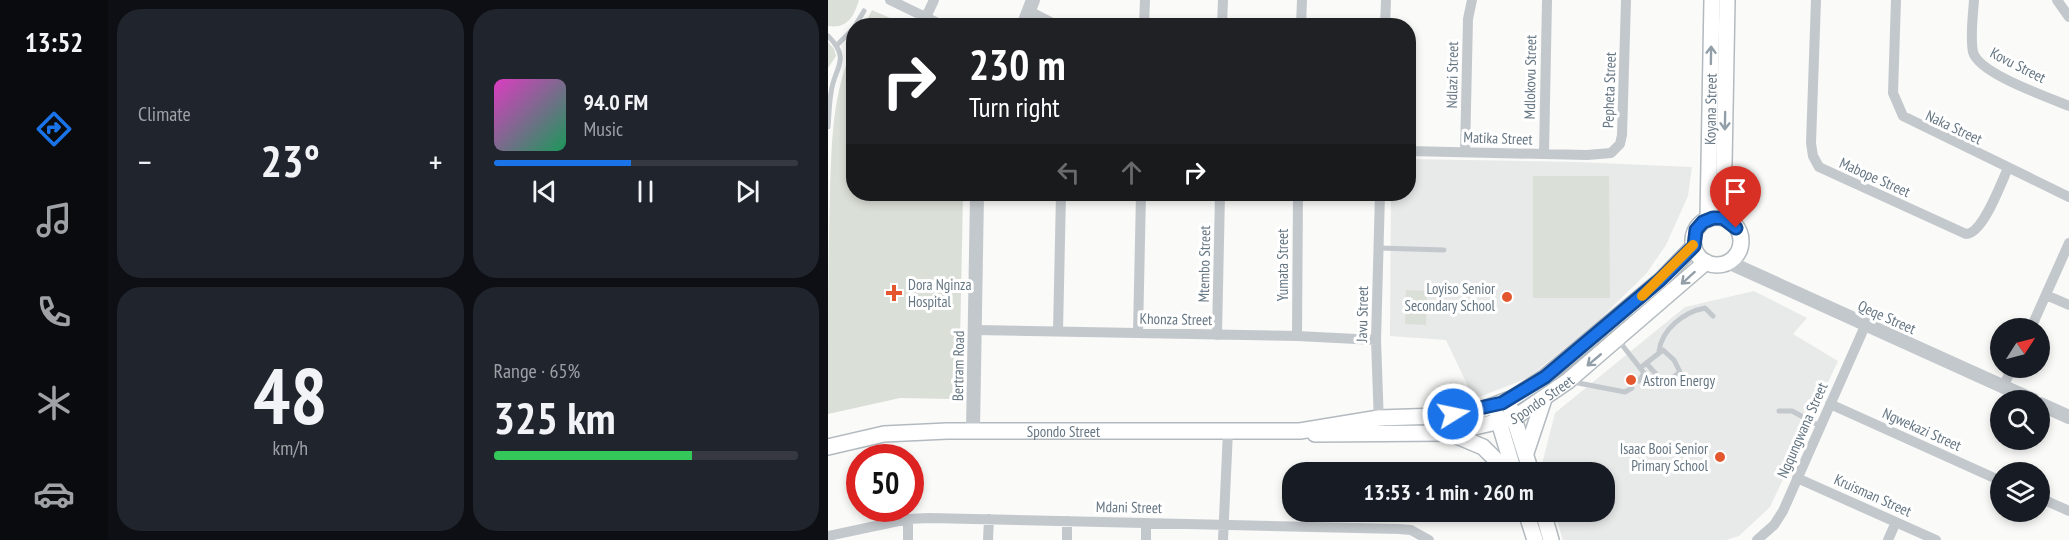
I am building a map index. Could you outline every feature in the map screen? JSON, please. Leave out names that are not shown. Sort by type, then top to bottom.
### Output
[{"type":"main road","name":"Koyana Street","points":[[1712,0],[1715,218]]},
{"type":"main road","name":"Koyana Street","points":[[1715,218],[1727,0]]},
{"type":"main road","points":[[1715,218],[1733,223],[1740,238],[1739,249],[1728,262],[1717,265],[1700,258],[1694,246],[1696,230],[1715,218]]},
{"type":"main road","name":"Spondo Street","points":[[828,447],[884,434],[973,430],[1300,431],[1379,418],[1439,416],[1501,403],[1545,377],[1581,348],[1660,280],[1694,246]]},
{"type":"main road","name":"Spondo Street","points":[[1300,431],[1331,436],[1448,433],[1514,418],[1568,381],[1706,262]]},
{"type":"main road","points":[[1526,457],[1529,439],[1544,399]]},
{"type":"main road","points":[[1501,403],[1514,418],[1528,462]]},
{"type":"main road","points":[[1501,403],[1499,423],[1511,462]]},
{"type":"main road","points":[[1448,433],[1476,443],[1497,462]]},
{"type":"main road","points":[[1529,522],[1535,540]]},
{"type":"main road","points":[[1546,522],[1551,540]]},
{"type":"street","points":[[890,0],[926,17],[933,0]]},
{"type":"street","points":[[1144,18],[1145,0]]},
{"type":"street","points":[[1222,18],[1223,0]]},
{"type":"street","points":[[1301,18],[1302,0]]},
{"type":"street","points":[[1385,18],[1386,0]]},
{"type":"street","name":"Ndlazi Street","points":[[1465,152],[1468,19],[1472,0]]},
{"type":"street","name":"Mdlokovu Street","points":[[1544,154],[1547,0]]},
{"type":"street","name":"Pepheta Street","points":[[1587,155],[1611,153],[1621,140],[1626,0]]},
{"type":"street","name":"Mabope Street","points":[[1816,0],[1811,143],[1812,156],[1820,167],[1966,234],[1974,232],[1981,224],[2008,168]]},
{"type":"street","name":"Naka Street","points":[[1896,0],[1893,93],[1903,116],[2069,197]]},
{"type":"street","name":"Kovu Street","points":[[1974,0],[1973,41],[1974,53],[1978,61],[1991,71],[2069,106]]},
{"type":"street","points":[[2057,0],[2069,17]]},
{"type":"street","points":[[1031,6],[1047,18]]},
{"type":"street","name":"Matika Street","points":[[1416,151],[1587,155]]},
{"type":"street","name":"Bertram Road","points":[[973,430],[977,201]]},
{"type":"street","points":[[1058,331],[1061,201]]},
{"type":"street","points":[[1138,333],[1141,201]]},
{"type":"street","name":"Mtembo Street","points":[[1217,335],[1220,201]]},
{"type":"street","name":"Yumata Street","points":[[1297,336],[1298,201]]},
{"type":"street","name":"Javu Street","points":[[1379,435],[1376,340],[1380,201]]},
{"type":"street","points":[[2036,318],[2069,243]]},
{"type":"street","name":"Qeqe Street","points":[[1728,262],[2010,390]]},
{"type":"street","points":[[2046,295],[2069,304]]},
{"type":"street","name":"Ngqungwana Street","points":[[1757,540],[1778,519],[1865,326]]},
{"type":"street","name":"Khonza Street","points":[[975,330],[1297,336],[1376,340]]},
{"type":"street","points":[[2003,387],[2008,378]]},
{"type":"street","name":"Ngwekazi Street","points":[[1830,404],[1990,476]]},
{"type":"street","points":[[2050,408],[2069,417]]},
{"type":"street","points":[[1223,540],[1228,432]]},
{"type":"street","name":"Kruisman Street","points":[[1797,478],[1936,540]]},
{"type":"street","points":[[2050,502],[2069,511]]},
{"type":"street","name":"Mdani Street","points":[[924,519],[1399,529],[1411,530],[1429,540]]},
{"type":"street","points":[[988,540],[989,519]]},
{"type":"street","points":[[1066,540],[1067,521]]},
{"type":"street","name":"Mdani Street","points":[[829,537],[895,522]]},
{"type":"street","points":[[908,522],[908,540]]},
{"type":"street","points":[[1888,540],[1896,522]]},
{"type":"street","points":[[1146,523],[1146,540]]},
{"type":"lane","points":[[860,18],[864,11]]},
{"type":"lane","points":[[837,45],[846,35]]},
{"type":"lane","points":[[828,36],[837,45],[842,57],[831,90],[828,127]]},
{"type":"lane","points":[[1379,248],[1444,250]]},
{"type":"lane","points":[[1640,368],[1659,351],[1661,340],[1677,321],[1694,310],[1705,308],[1713,316]]},
{"type":"lane","points":[[1618,340],[1644,373],[1640,381]]},
{"type":"lane","points":[[1646,363],[1665,384],[1678,376],[1679,367],[1674,360],[1667,353],[1659,351]]},
{"type":"lane","points":[[1568,381],[1625,392],[1632,388]]},
{"type":"lane","points":[[1779,411],[1792,411],[1820,426]]},
{"type":"shaded area","points":[[828,0],[859,0],[850,18],[846,18],[846,22],[828,26]]},
{"type":"shaded area","points":[[872,10],[890,18],[868,18]]},
{"type":"shaded area","points":[[828,42],[836,56],[828,68]]},
{"type":"shaded area","name":"Dora Nginza Hospital","points":[[846,65],[846,201],[963,201],[959,393],[952,399],[900,398],[828,414],[830,191],[834,118]]},
{"type":"shaded area","name":"Loyiso Senior Secondary School","points":[[1416,159],[1692,167],[1688,196],[1666,245],[1646,274],[1600,319],[1528,378],[1474,399],[1446,340],[1390,336],[1391,201],[1416,201]]},
{"type":"shaded area","points":[[1533,176],[1609,176],[1610,298],[1533,298]]},
{"type":"shaded area","points":[[1406,290],[1427,291],[1426,325],[1405,324]]},
{"type":"shaded area","points":[[1754,291],[1807,318],[1793,334],[1838,361],[1770,507],[1739,536],[1726,540],[1563,540],[1557,522],[1615,522],[1615,462],[1543,462],[1555,413],[1685,307]]},
{"type":"slow traffic","points":[[1642,296],[1693,245]]},
{"type":"place","name":"Dora Nginza Hospital","points":[[894,293]]},
{"type":"place","name":"Loyiso Senior Secondary School","points":[[1507,297]]},
{"type":"place","name":"Astron Energy","points":[[1631,380]]},
{"type":"place","name":"Isaac Booi Senior Primary School","points":[[1720,457]]},
{"type":"route","points":[[1453,414],[1484,409],[1502,403],[1545,377],[1660,280],[1694,246],[1694,235],[1703,222],[1718,217],[1733,223],[1736,228]]}]
